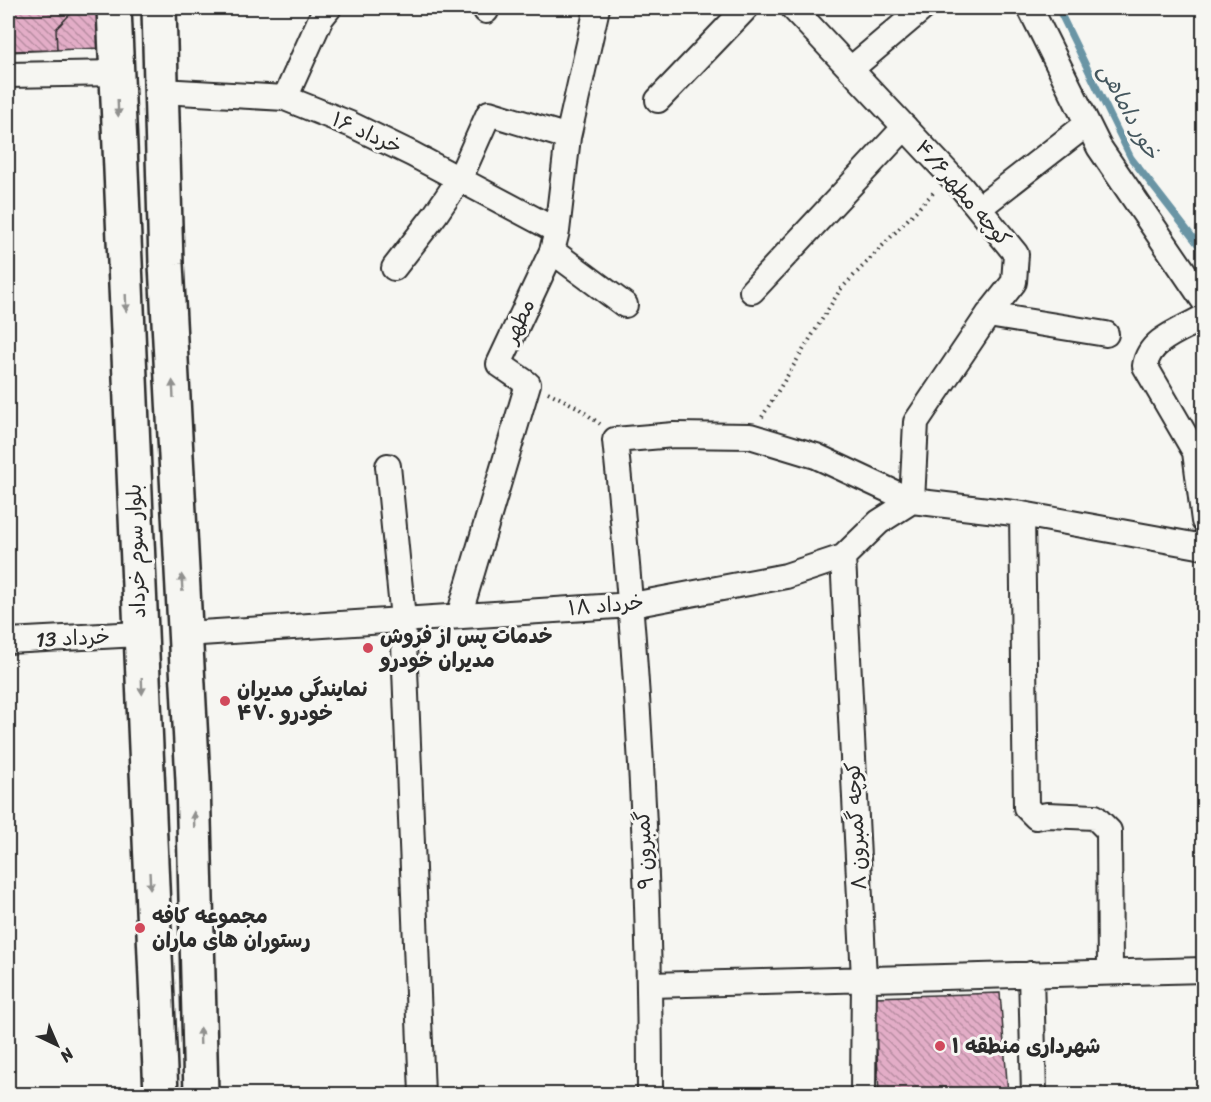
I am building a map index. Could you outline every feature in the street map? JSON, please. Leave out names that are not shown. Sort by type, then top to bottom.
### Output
[{"type":"main road","name":"بلوار سوم خرداد","points":[[114,8],[139,634],[161,1095]]},
{"type":"main road","name":"بلوار سوم خرداد","points":[[159,8],[166,264],[193,781],[201,1095]]},
{"type":"street","points":[[285,98],[321,18],[329,8]]},
{"type":"street","name":"مطهر","points":[[528,384],[499,364],[555,241],[568,137],[597,8]]},
{"type":"street","points":[[658,100],[746,8]]},
{"type":"street","name":"کوچه مطهر۴/۶","points":[[793,8],[951,176],[1016,254],[1014,282],[988,315],[916,422],[912,501]]},
{"type":"street","points":[[851,69],[923,8]]},
{"type":"street","points":[[1030,8],[1099,147],[1203,301]]},
{"type":"street","points":[[8,75],[117,73]]},
{"type":"street","name":"خرداد ۱۶","points":[[161,92],[285,98],[350,124],[460,178],[555,241],[625,305]]},
{"type":"street","points":[[394,268],[460,178],[489,113],[568,137]]},
{"type":"street","points":[[979,208],[1087,124]]},
{"type":"street","points":[[752,291],[905,127]]},
{"type":"street","points":[[988,315],[1106,334]]},
{"type":"street","points":[[1203,317],[1155,344],[1147,354],[1145,366],[1199,448],[1203,520]]},
{"type":"street","points":[[459,616],[528,384]]},
{"type":"street","points":[[615,440],[674,435],[750,436],[816,456],[912,501],[1022,514],[1203,547]]},
{"type":"street","name":"گمبرون ۹","points":[[615,440],[632,605],[650,986],[650,1095]]},
{"type":"street","points":[[388,466],[403,620],[422,1095]]},
{"type":"street","points":[[843,557],[879,522],[912,501]]},
{"type":"street","points":[[1022,514],[1026,807],[1036,817],[1047,814],[1095,817],[1109,831],[1110,971]]},
{"type":"street","name":"خرداد ۱۸","points":[[185,634],[632,605],[786,576],[843,557]]},
{"type":"street","name":"کوچه گمبرون ۸","points":[[843,557],[864,978],[863,1095]]},
{"type":"street","name":"خرداد 13","points":[[8,641],[139,634]]},
{"type":"street","points":[[650,986],[864,978],[1203,970]]},
{"type":"street","points":[[1031,974],[1034,1095]]},
{"type":"path","points":[[750,436],[840,290],[899,225],[951,176]]},
{"type":"path","points":[[528,384],[577,407],[607,430],[615,440]]},
{"type":"building","points":[[8,8],[76,8],[56,29],[57,50],[8,51]]},
{"type":"building","points":[[8,8],[99,8],[102,48],[8,52]]},
{"type":"building","name":"شهرداری منطقه ۱","points":[[1000,993],[1008,1094],[879,1094],[874,997]]},
{"type":"waterway","name":"خور داماهی","points":[[1058,8],[1131,158],[1204,252]]},
{"type":"place","name":"خدمات پس از فروش مدیران خودرو","points":[[368,648]]},
{"type":"place","name":"نمایندگی مدیران خودرو ۴۷۰","points":[[225,701]]},
{"type":"place","name":"مجموعه کافه رستوران های ماران","points":[[140,928]]},
{"type":"place","name":"شهرداری منطقه ۱","points":[[940,1046]]}]
